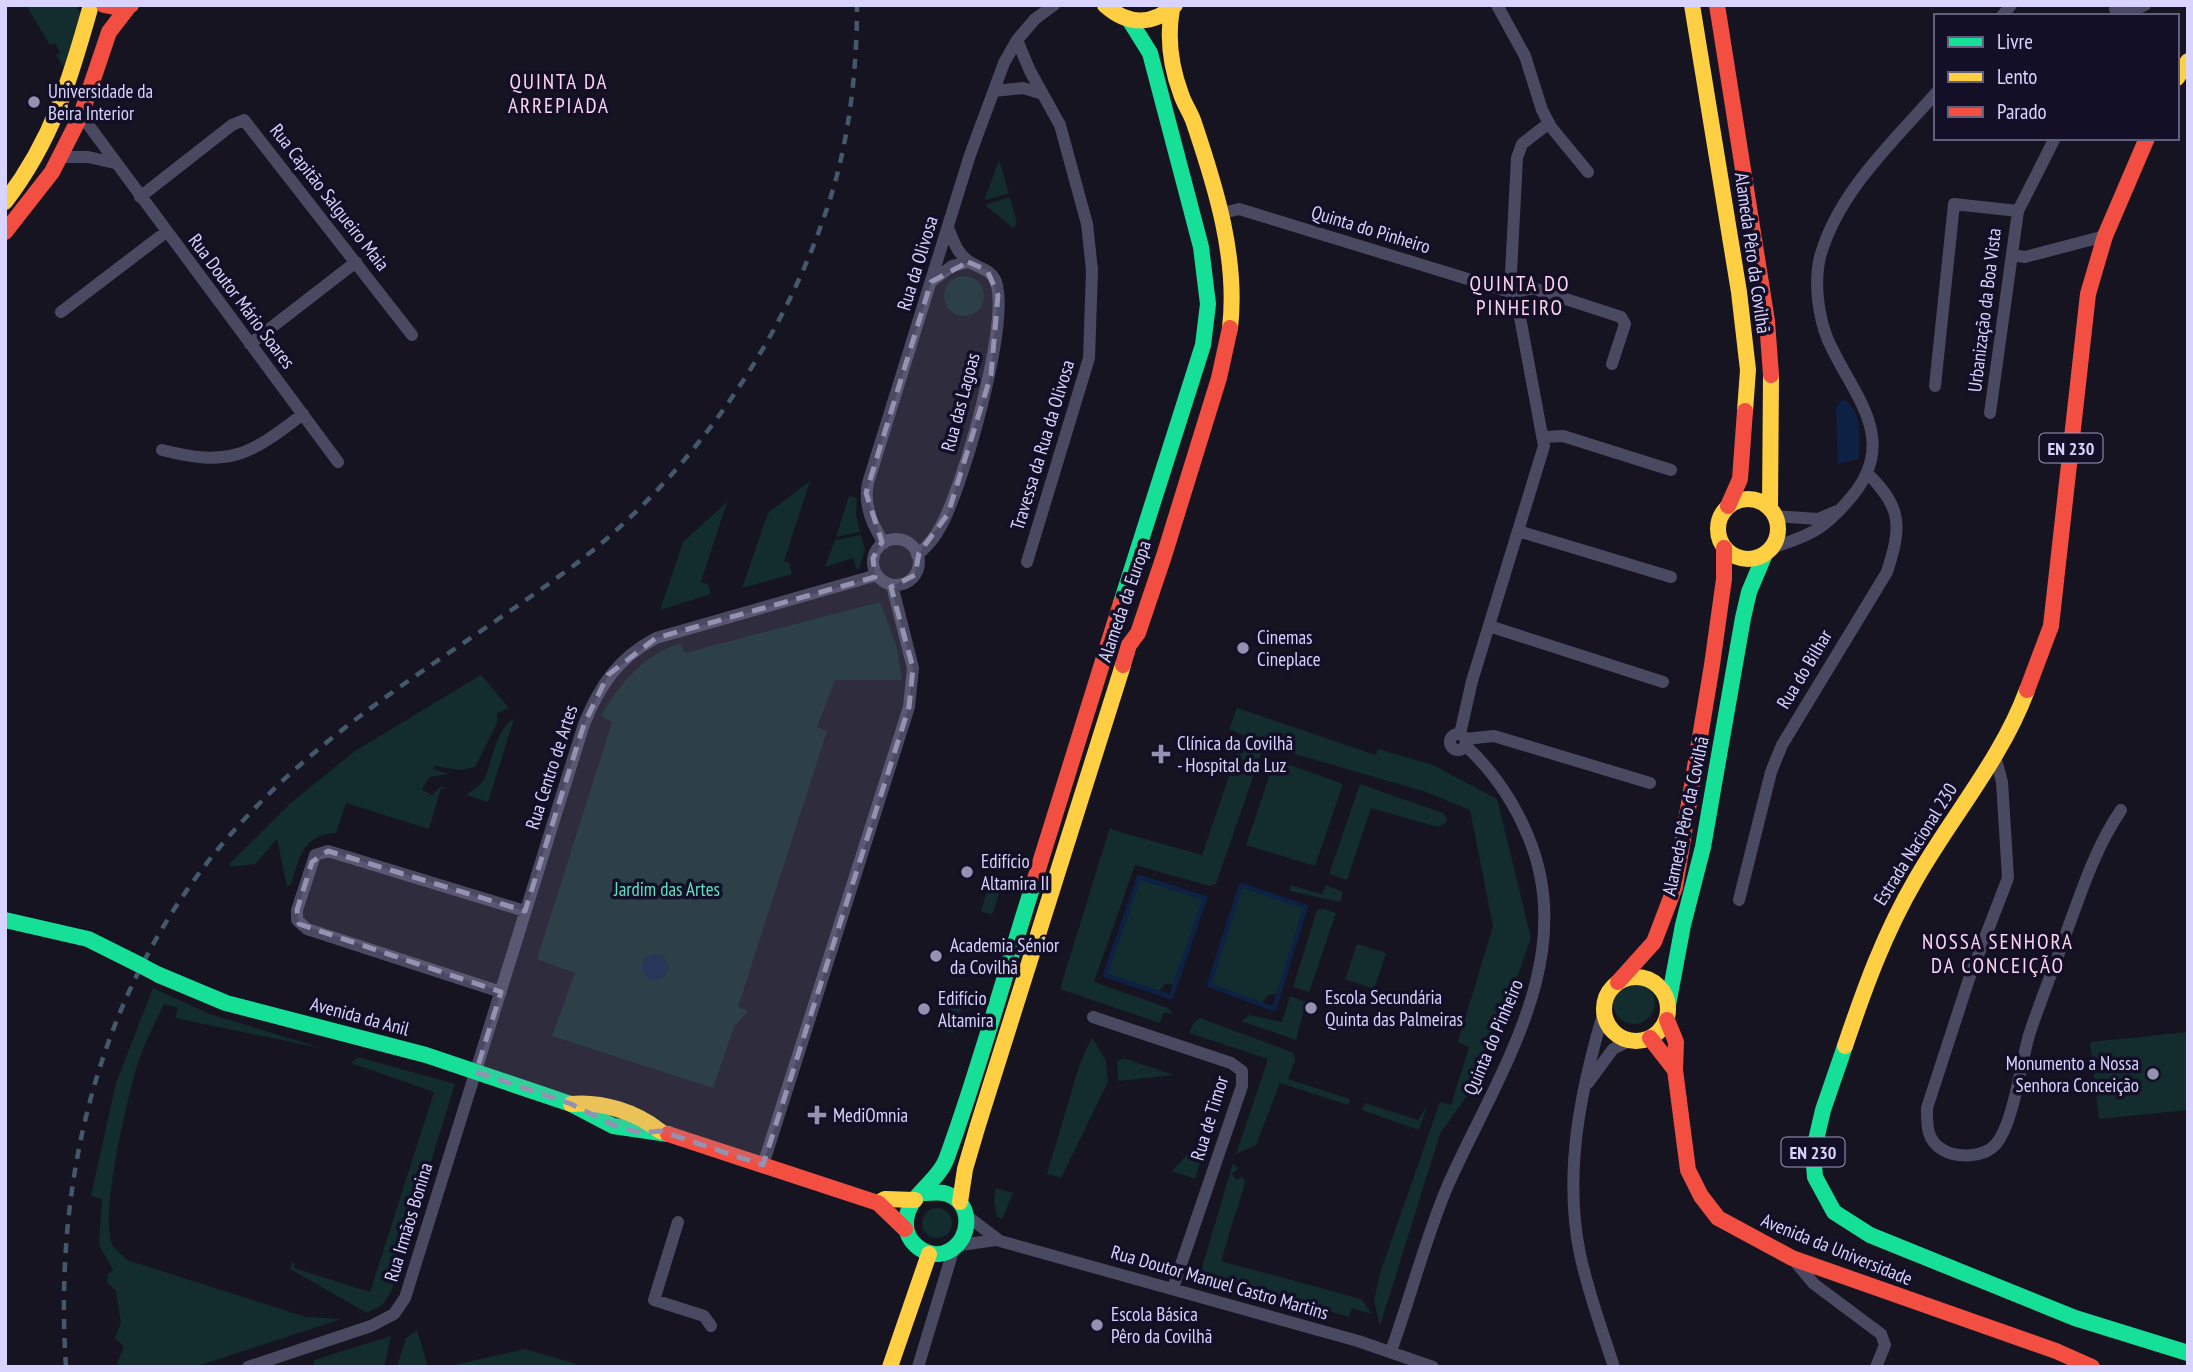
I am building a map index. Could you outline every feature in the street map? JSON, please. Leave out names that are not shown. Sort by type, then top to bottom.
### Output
[{"type":"main road","points":[[5,202],[37,160],[62,109],[91,5]]},
{"type":"main road","points":[[104,5],[120,8],[130,6]]},
{"type":"main road","name":"Alameda Pêro da Covilhã","points":[[1604,1011],[1607,995],[1654,942],[1675,887],[1724,579],[1724,548],[1718,522],[1740,479],[1748,370],[1739,292],[1692,5]]},
{"type":"main road","name":"Alameda Pêro da Covilhã","points":[[1668,1012],[1683,925],[1703,847],[1743,618],[1749,592],[1777,533],[1772,512],[1771,376],[1767,321],[1717,5]]},
{"type":"main road","points":[[5,232],[30,202],[60,157],[81,115],[109,32],[130,6]]},
{"type":"main road","name":"Alameda da Europa","points":[[919,1197],[940,1172],[948,1154],[1203,345],[1208,304],[1201,247],[1150,53],[1130,21],[1152,20],[1174,7]]},
{"type":"main road","name":"Alameda da Europa","points":[[963,1209],[965,1169],[1129,645],[1138,633],[1222,368],[1233,299],[1219,214],[1195,125],[1184,102],[1169,43],[1168,29],[1174,7]]},
{"type":"main road","points":[[1108,8],[1130,21]]},
{"type":"main road","name":"Estrada Nacional 230","points":[[2146,140],[2105,236],[2088,294],[2051,626],[2016,720],[1916,879],[1877,952],[1823,1110],[1813,1153],[1815,1177],[1822,1195],[1834,1212],[1870,1235],[2075,1318],[2185,1355]]},
{"type":"main road","points":[[1728,506],[1735,501],[1754,499],[1772,512]]},
{"type":"main road","points":[[1724,548],[1743,559],[1768,551]]},
{"type":"main road","name":"Avenida da Anil","points":[[5,920],[77,935],[159,975],[226,1003],[413,1052],[571,1104],[583,1114],[622,1128],[641,1133],[660,1131],[878,1203],[905,1228]]},
{"type":"main road","points":[[1604,1011],[1613,1030],[1631,1040],[1650,1038],[1663,1028],[1668,1012],[1665,995],[1650,980],[1639,977],[1618,982]]},
{"type":"main road","name":"Avenida da Universidade","points":[[1668,1012],[1676,1042],[1675,1070],[1688,1170],[1701,1196],[1718,1218],[1792,1258],[2056,1351],[2092,1367]]},
{"type":"main road","points":[[1650,1038],[1675,1070]]},
{"type":"main road","points":[[946,1193],[963,1209],[967,1227],[957,1248],[929,1254],[911,1241],[905,1228],[907,1212],[919,1197],[946,1193]]},
{"type":"main road","name":"Avenida da Anil","points":[[878,1203],[885,1199],[919,1197]]},
{"type":"main road","points":[[890,1367],[902,1330],[911,1315],[929,1254]]},
{"type":"street","name":"Rua da Olivosa","points":[[884,543],[873,526],[866,493],[948,228],[994,91],[1017,40],[1035,19],[1052,7],[1063,5]]},
{"type":"street","points":[[1093,5],[1108,8]]},
{"type":"street","points":[[1497,5],[1525,56],[1549,123],[1588,172]]},
{"type":"street","points":[[2114,10],[2133,11],[2145,5]]},
{"type":"street","name":"Travessa da Rua da Olivosa","points":[[1017,40],[1060,125],[1087,224],[1092,270],[1089,358],[1027,562]]},
{"type":"street","points":[[994,91],[1023,88],[1043,94]]},
{"type":"street","points":[[1768,551],[1815,533],[1841,510],[1867,473],[1872,427],[1865,405],[1827,338],[1819,308],[1820,257],[1839,213],[1858,182],[1934,95]]},
{"type":"street","name":"Rua Doutor Mário Soares","points":[[81,115],[338,462]]},
{"type":"street","name":"Rua Capitão Salgueiro Maia","points":[[140,197],[232,125],[244,120],[412,335]]},
{"type":"street","points":[[1549,123],[1522,144],[1517,158],[1512,293],[1545,437],[1542,457],[1489,626],[1463,739],[1494,736],[1650,783]]},
{"type":"street","name":"Urbanização da Boa Vista","points":[[1990,413],[2018,211],[2054,140]]},
{"type":"street","points":[[60,157],[88,157],[115,163]]},
{"type":"street","points":[[1935,386],[1954,204],[2018,211]]},
{"type":"street","name":"Quinta do Pinheiro","points":[[1219,214],[1239,209],[1512,293],[1532,288],[1621,317],[1625,324],[1612,364]]},
{"type":"street","name":"Rua das Lagoas","points":[[917,555],[931,543],[948,514],[991,375],[996,333],[996,281],[986,270],[968,262],[956,247],[948,228]]},
{"type":"street","points":[[61,312],[166,232]]},
{"type":"street","points":[[2011,255],[2025,257],[2105,236]]},
{"type":"street","points":[[250,344],[356,262]]},
{"type":"street","points":[[931,282],[952,266],[968,262]]},
{"type":"street","points":[[162,450],[213,458],[243,454],[276,435],[303,414]]},
{"type":"street","points":[[1545,437],[1563,436],[1671,470]]},
{"type":"street","name":"Rua do Bilhar","points":[[1740,900],[1771,772],[1782,745],[1887,572],[1895,547],[1896,514],[1888,493],[1867,473]]},
{"type":"street","points":[[1772,512],[1818,519],[1841,510]]},
{"type":"street","points":[[1518,531],[1671,577]]},
{"type":"street","points":[[904,541],[917,555],[915,575],[903,584],[892,585],[877,575],[873,558],[884,543],[904,541]]},
{"type":"street","name":"Rua Centro de Artes","points":[[476,1072],[584,723],[608,675],[625,657],[656,638],[877,575]]},
{"type":"street","points":[[763,1165],[909,707],[913,668],[892,585]]},
{"type":"street","points":[[1489,626],[1663,682]]},
{"type":"street","name":"Quinta do Pinheiro","points":[[1391,1351],[1434,1219],[1520,1030],[1543,961],[1545,899],[1540,869],[1532,845],[1510,799],[1463,739]]},
{"type":"street","points":[[1994,756],[2002,782],[2008,878],[1969,979],[1927,1108],[1927,1130],[1935,1145],[1953,1156],[1974,1155],[1996,1145],[2005,1128],[2039,1008],[2088,873],[2105,833],[2122,810]]},
{"type":"street","points":[[501,992],[303,927],[296,918],[297,910],[315,855],[328,850],[525,911]]},
{"type":"street","points":[[1604,1011],[1590,1056],[1578,1126],[1574,1218],[1582,1263],[1614,1367]]},
{"type":"street","name":"Rua de Timor","points":[[1093,1017],[1231,1063],[1242,1072],[1242,1086],[1173,1288]]},
{"type":"street","points":[[1586,1086],[1613,1049],[1631,1040]]},
{"type":"street","name":"Rua Irmãos Bonina","points":[[248,1367],[371,1326],[394,1314],[405,1298],[476,1072]]},
{"type":"street","name":"Rua Doutor Manuel Castro Martins","points":[[963,1209],[996,1240]]},
{"type":"street","points":[[678,1222],[654,1300],[704,1316],[711,1326]]},
{"type":"street","name":"Rua Doutor Manuel Castro Martins","points":[[957,1248],[996,1240],[1391,1351],[1433,1367]]},
{"type":"street","points":[[918,1367],[957,1248]]},
{"type":"street","points":[[1792,1258],[1814,1284],[1881,1334],[1885,1345],[1876,1367]]},
{"type":"highlighted area","points":[[968,262],[987,270],[998,295],[991,375],[948,514],[919,553],[915,575],[891,587],[913,668],[909,707],[763,1165],[660,1131],[641,1133],[613,1125],[571,1104],[476,1072],[501,992],[299,924],[297,910],[312,862],[328,851],[525,911],[584,724],[608,675],[656,638],[875,577],[873,558],[882,542],[866,493],[931,282]]},
{"type":"green space","points":[[26,5],[76,5],[83,20],[72,80],[56,55],[60,52],[55,43],[50,45]]},
{"type":"green space","points":[[999,160],[1009,193],[986,200],[985,198]]},
{"type":"green space","points":[[1010,197],[1017,224],[1013,228],[985,205]]},
{"type":"green space","points":[[964,276],[978,282],[984,296],[978,310],[964,316],[950,310],[944,296],[950,282]]},
{"type":"green space","points":[[810,481],[784,561],[789,563],[792,574],[742,588],[768,513]]},
{"type":"green space","points":[[849,496],[857,498],[856,514],[860,532],[836,537]]},
{"type":"green space","points":[[727,502],[701,582],[708,584],[711,594],[660,610],[683,542]]},
{"type":"green space","points":[[861,535],[865,550],[859,569],[857,570],[853,558],[825,567],[835,540]]},
{"type":"green space","name":"Jardim das Artes","points":[[880,602],[896,645],[902,680],[835,680],[817,727],[827,731],[738,1007],[748,1011],[734,1027],[713,1088],[552,1036],[575,973],[537,959],[612,722],[601,716],[616,692],[654,655],[680,643],[685,653]]},
{"type":"green space","points":[[481,675],[509,708],[497,713],[497,723],[475,767],[460,770],[434,766],[434,769],[448,774],[429,777],[422,790],[432,795],[441,786],[449,789],[441,788],[429,829],[346,803],[336,833],[316,838],[304,849],[291,884],[287,887],[277,839],[255,864],[230,867],[230,863],[293,801],[355,751]]},
{"type":"green space","points":[[1237,708],[1376,755],[1378,749],[1433,765],[1497,799],[1531,938],[1485,1070],[1440,1134],[1380,1326],[1374,1301],[1380,1273],[1440,1102],[1451,1105],[1469,1047],[1458,1042],[1493,926],[1470,810],[1426,792],[1264,745],[1216,884],[1209,886],[1135,865],[1094,982],[1168,1008],[1173,1015],[1164,1012],[1160,1023],[1060,989],[1110,827],[1202,855],[1243,735],[1229,729]]},
{"type":"green space","points":[[514,719],[488,802],[467,795],[484,780],[500,736]]},
{"type":"green space","points":[[1279,761],[1343,784],[1315,866],[1246,845],[1274,762]]},
{"type":"green space","points":[[1360,784],[1443,813],[1447,819],[1445,824],[1438,827],[1371,808],[1347,880],[1329,874]]},
{"type":"green space","points":[[1139,877],[1205,898],[1176,984],[1165,984],[1158,992],[1105,975]]},
{"type":"green space","points":[[990,882],[1002,885],[992,915],[981,911]]},
{"type":"green space","points":[[1241,885],[1306,907],[1279,994],[1268,995],[1261,1004],[1209,985]]},
{"type":"green space","points":[[1291,885],[1322,894],[1326,885],[1343,892],[1340,902],[1289,891]]},
{"type":"green space","points":[[1317,910],[1336,913],[1309,992],[1293,987]]},
{"type":"green space","points":[[1357,944],[1386,953],[1374,989],[1345,979]]},
{"type":"green space","points":[[1634,982],[1649,988],[1655,1003],[1649,1018],[1634,1024],[1619,1018],[1613,1003],[1619,988]]},
{"type":"green space","points":[[153,988],[210,1014],[325,1049],[175,1018],[178,1008],[164,1004],[144,1047],[131,1088],[116,1160],[109,1210],[109,1230],[113,1246],[127,1260],[306,1317],[342,1319],[194,1367],[116,1367],[124,1346],[115,1338],[121,1323],[116,1291],[107,1282],[108,1274],[113,1270],[99,1245],[102,1199],[91,1196],[116,1083]]},
{"type":"green space","points":[[1290,996],[1306,1002],[1296,1040],[1241,1021],[1250,1015],[1282,1022]]},
{"type":"green space","points":[[952,999],[963,1003],[953,1033],[942,1030]]},
{"type":"green space","points":[[1200,1018],[1294,1053],[1295,1060],[1288,1079],[1350,1099],[1348,1105],[1280,1083],[1256,1145],[1236,1154],[1268,1059],[1189,1033],[1194,1022]]},
{"type":"green space","points":[[2188,1032],[2188,1110],[2099,1119],[2090,1042]]},
{"type":"green space","points":[[1092,1037],[1106,1061],[1108,1082],[1061,1178],[1047,1174],[1079,1066]]},
{"type":"green space","points":[[358,1057],[455,1084],[391,1292],[382,1305],[367,1313],[290,1269],[292,1262],[295,1263],[294,1268],[370,1292],[434,1092],[351,1063]]},
{"type":"green space","points":[[1123,1058],[1174,1075],[1118,1081],[1117,1062]]},
{"type":"green space","points":[[1365,1103],[1418,1120],[1428,1104],[1419,1130],[1362,1110]]},
{"type":"green space","points":[[1203,1138],[1207,1140],[1195,1179],[1172,1171]]},
{"type":"green space","points":[[1233,1163],[1238,1169],[1232,1174],[1237,1180],[1242,1176],[1245,1183],[1221,1261],[1361,1299],[1372,1314],[1352,1308],[1349,1317],[1200,1274]]},
{"type":"green space","points":[[996,1188],[1013,1193],[1002,1219],[997,1217],[994,1200]]},
{"type":"green space","points":[[937,1208],[948,1212],[952,1223],[948,1234],[937,1238],[926,1234],[922,1223],[926,1212]]},
{"type":"green space","points":[[417,1330],[428,1367],[397,1367],[406,1338]]},
{"type":"green space","points":[[391,1336],[384,1367],[314,1367],[314,1360]]},
{"type":"green space","points":[[525,1349],[586,1367],[445,1367]]},
{"type":"water","points":[[1843,399],[1850,404],[1857,418],[1859,459],[1838,464],[1836,407]]},
{"type":"water","points":[[655,954],[664,958],[668,967],[664,976],[655,980],[646,976],[642,967],[646,958]]},
{"type":"waterway","points":[[1139,877],[1205,898],[1171,997],[1105,975],[1139,877]]},
{"type":"waterway","points":[[1241,885],[1306,907],[1274,1009],[1209,985],[1241,885]]},
{"type":"railway","points":[[66,1367],[64,1290],[69,1214],[81,1139],[100,1066],[127,996],[161,930],[204,867],[255,808],[291,773],[368,710],[573,566],[618,529],[660,487],[699,442],[735,393],[767,342],[795,289],[818,234],[836,179],[846,136],[856,49],[857,5]]},
{"type":"traffic: fast","points":[[1121,603],[1203,345],[1208,304],[1201,247],[1150,53],[1130,21]]},
{"type":"traffic: fast","points":[[1668,1005],[1683,925],[1703,847],[1743,618],[1749,592],[1765,554]]},
{"type":"traffic: fast","points":[[923,1193],[944,1193],[954,1197],[965,1211],[966,1229],[962,1237],[957,1245],[942,1254],[927,1252],[909,1237],[906,1229],[908,1212],[917,1196],[936,1176],[946,1160],[1035,879]]},
{"type":"traffic: fast","points":[[5,920],[88,939],[140,965]]},
{"type":"traffic: fast","points":[[140,965],[159,975]]},
{"type":"traffic: fast","points":[[159,975],[226,1003],[426,1055],[571,1104],[613,1126],[668,1134]]},
{"type":"traffic: fast","points":[[1845,1046],[1823,1110],[1813,1153],[1815,1177],[1834,1212],[1870,1235],[2075,1318],[2188,1353]]},
{"type":"traffic: slow","points":[[5,202],[22,179],[48,132],[67,84],[91,5]]},
{"type":"traffic: slow","points":[[1105,5],[1122,16],[1140,20],[1158,17],[1175,5]]},
{"type":"traffic: slow","points":[[1692,5],[1739,292],[1748,370],[1745,411]]},
{"type":"traffic: slow","points":[[1172,9],[1170,41],[1175,73],[1182,98],[1193,119],[1217,198],[1228,250],[1232,302],[1230,328]]},
{"type":"traffic: slow","points":[[2179,75],[2188,61]]},
{"type":"traffic: slow","points":[[1770,509],[1771,375]]},
{"type":"traffic: slow","points":[[1748,499],[1765,504],[1773,512],[1778,529],[1773,546],[1765,554],[1748,559],[1731,554],[1723,546],[1718,529],[1723,512],[1731,504],[1748,499]]},
{"type":"traffic: slow","points":[[960,1202],[965,1169],[978,1125],[1123,665]]},
{"type":"traffic: slow","points":[[1845,1046],[1894,920],[1930,856],[2004,739],[2027,690]]},
{"type":"traffic: slow","points":[[1636,977],[1659,986],[1668,1009],[1659,1032],[1636,1041],[1613,1032],[1604,1009],[1613,986],[1636,977]]},
{"type":"traffic: slow","points":[[571,1104],[595,1104],[618,1109],[640,1118],[660,1131]]},
{"type":"traffic: slow","points":[[878,1203],[885,1199],[915,1200]]},
{"type":"traffic: slow","points":[[890,1367],[929,1254]]},
{"type":"traffic: jam","points":[[104,5],[120,8],[131,5]]},
{"type":"traffic: jam","points":[[1717,5],[1767,321],[1771,375]]},
{"type":"traffic: jam","points":[[5,232],[52,172],[81,115],[109,32],[129,6]]},
{"type":"traffic: jam","points":[[2027,690],[2051,626],[2088,294],[2105,236],[2146,140]]},
{"type":"traffic: jam","points":[[1123,665],[1129,645],[1138,633],[1164,556],[1219,378],[1230,328]]},
{"type":"traffic: jam","points":[[1728,506],[1740,479],[1745,411]]},
{"type":"traffic: jam","points":[[1618,982],[1654,942],[1675,887],[1712,665],[1724,579],[1724,548]]},
{"type":"traffic: jam","points":[[1035,879],[1121,603]]},
{"type":"traffic: jam","points":[[1667,1020],[1676,1042],[1675,1070],[1688,1170],[1701,1196],[1718,1218],[1792,1258],[2056,1351],[2092,1367]]},
{"type":"traffic: jam","points":[[1650,1038],[1675,1070]]},
{"type":"traffic: jam","points":[[668,1134],[878,1203],[905,1229]]},
{"type":"place","name":"Universidade da Beira Interior","points":[[34,102]]},
{"type":"place","name":"Cinemas Cineplace","points":[[1243,648]]},
{"type":"place","name":"Clínica da Covilhã - Hospital da Luz","points":[[1161,754]]},
{"type":"place","name":"Edifício Altamira II","points":[[967,872]]},
{"type":"place","name":"Academia Sénior da Covilhã","points":[[936,956]]},
{"type":"place","name":"Escola Secundária Quinta das Palmeiras","points":[[1311,1008]]},
{"type":"place","name":"Edifício Altamira","points":[[924,1009]]},
{"type":"place","name":"Monumento a Nossa Senhora Conceição","points":[[2153,1074]]},
{"type":"place","name":"MediOmnia","points":[[817,1115]]},
{"type":"place","name":"Escola Básica Pêro da Covilhã","points":[[1097,1325]]},
{"type":"district","name":"QUINTA DA ARREPIADA","points":[[559,93]]},
{"type":"district","name":"QUINTA DO PINHEIRO","points":[[1520,295]]},
{"type":"district","name":"NOSSA SENHORA DA CONCEIÇÃO","points":[[1998,953]]}]
